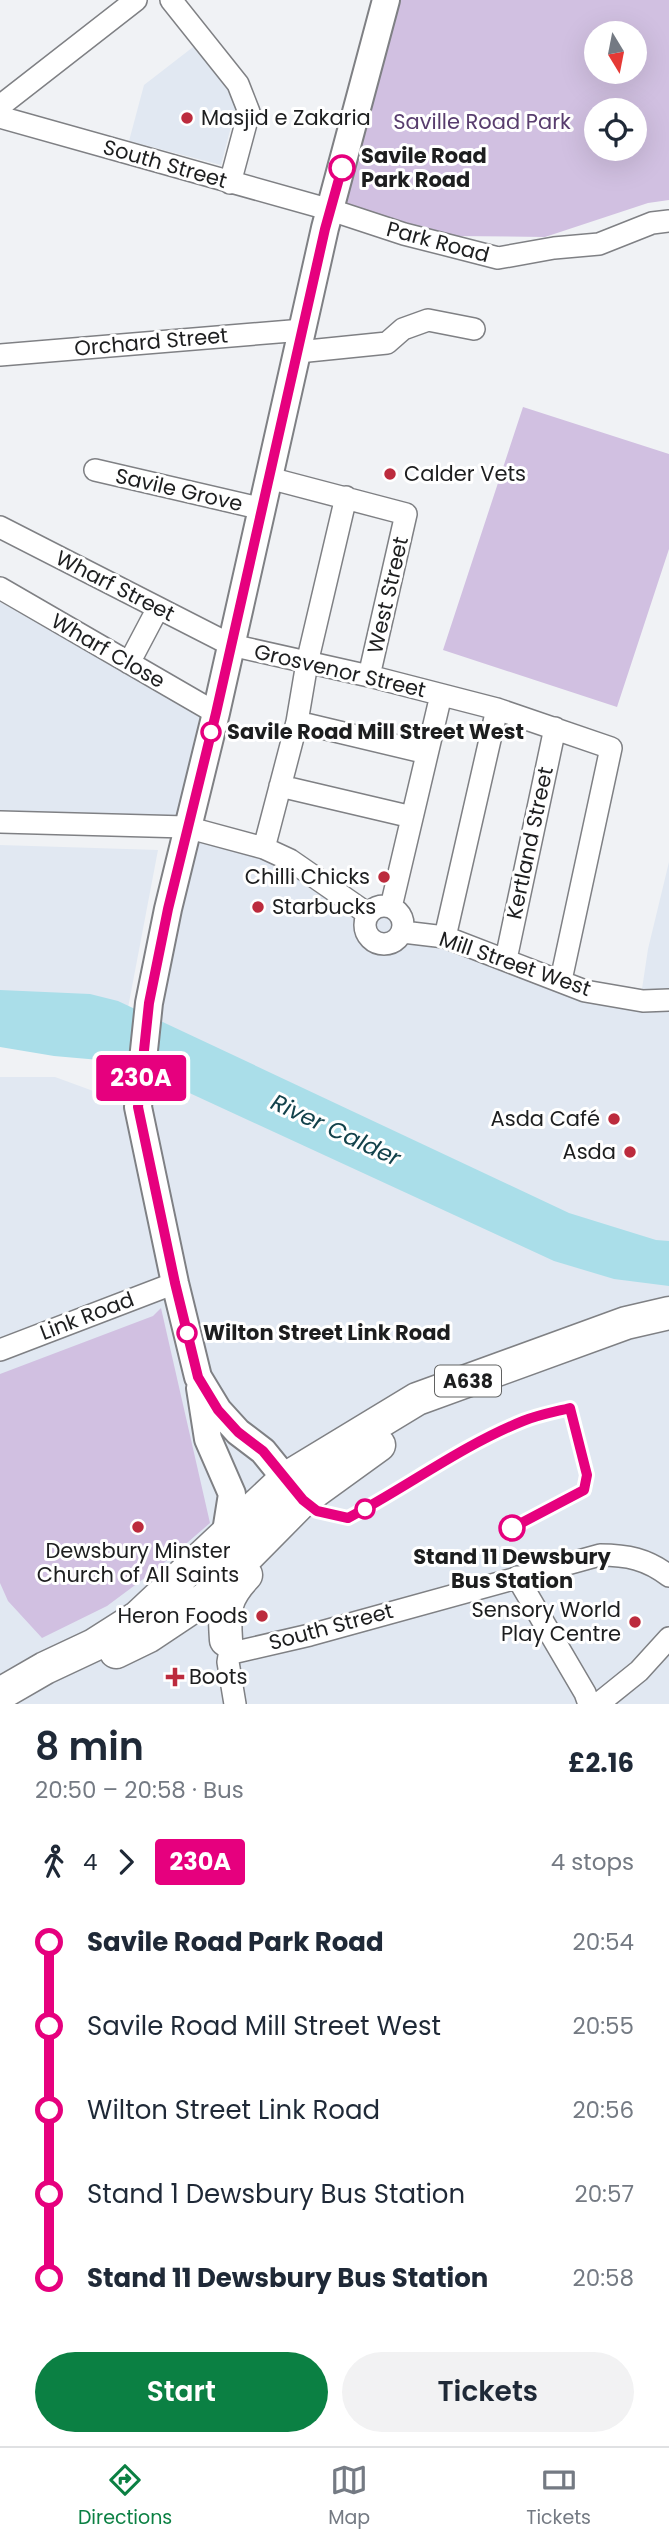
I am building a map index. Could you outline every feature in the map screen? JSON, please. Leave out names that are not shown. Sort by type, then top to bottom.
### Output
[{"type":"highway","name":"A638","points":[[0,1694],[45,1668],[94,1646],[138,1617],[225,1538],[418,1399],[626,1323],[669,1313]]},
{"type":"highway","name":"A638","points":[[11,1704],[149,1636],[206,1598],[273,1531],[294,1489],[362,1455],[422,1419],[626,1342],[669,1333]]},
{"type":"highway","points":[[229,1647],[224,1618],[228,1598],[233,1589],[269,1551],[273,1531]]},
{"type":"highway","points":[[138,1617],[192,1598],[206,1598]]},
{"type":"main road","points":[[225,1538],[232,1494],[208,1439],[198,1377],[138,1107],[149,1003],[186,827],[216,713],[331,210],[386,0]]},
{"type":"main road","points":[[198,1377],[218,1410],[238,1432],[263,1451],[294,1489]]},
{"type":"street","points":[[0,106],[136,0]]},
{"type":"street","points":[[171,0],[238,84],[248,112],[230,183]]},
{"type":"street","name":"South Street","points":[[0,117],[331,210]]},
{"type":"street","name":"Park Road","points":[[331,210],[404,234],[498,258],[554,248],[598,244],[652,223],[669,221]]},
{"type":"street","name":"Orchard Street","points":[[0,355],[300,341],[387,343],[403,329],[428,320],[474,329]]},
{"type":"street","name":"Savile Grove","points":[[95,470],[263,509]]},
{"type":"street","points":[[264,848],[297,722],[307,663],[346,497],[269,478]]},
{"type":"street","name":"West Street","points":[[346,497],[406,514],[369,676]]},
{"type":"street","name":"Wharf Street","points":[[0,527],[231,645]]},
{"type":"street","name":"Wharf Close","points":[[0,588],[216,713]]},
{"type":"street","points":[[129,663],[158,608]]},
{"type":"street","name":"Grosvenor Street","points":[[231,645],[441,695],[391,907]]},
{"type":"street","points":[[441,695],[496,709],[611,748],[561,980]]},
{"type":"street","points":[[445,937],[496,709]]},
{"type":"street","points":[[297,722],[427,754]]},
{"type":"street","name":"Kertland Street","points":[[506,959],[555,728]]},
{"type":"street","points":[[280,786],[412,817]]},
{"type":"street","points":[[0,822],[186,827],[264,848],[290,860],[369,914],[381,906],[391,907],[401,916],[403,932]]},
{"type":"street","name":"Mill Street West","points":[[369,914],[366,931],[377,943],[389,944],[403,932],[445,937],[585,991],[643,1002],[669,1000]]},
{"type":"street","name":"Link Road","points":[[0,1350],[175,1283]]},
{"type":"street","name":"South Street","points":[[229,1647],[600,1555],[622,1555],[643,1560],[669,1576]]},
{"type":"street","points":[[517,1577],[589,1704]]},
{"type":"street","points":[[206,1598],[229,1647],[232,1703]]},
{"type":"street","points":[[598,1704],[639,1671],[669,1638]]},
{"type":"shaded area","points":[[197,44],[239,96],[221,165],[129,141],[144,85]]},
{"type":"shaded area","points":[[0,602],[203,712],[176,817],[0,813]]},
{"type":"shaded area","points":[[186,827],[264,848],[376,908],[381,906],[398,912],[404,926],[561,980],[642,989],[648,949],[669,862],[669,1704],[0,1704],[0,1077],[55,1077],[137,1107]]},
{"type":"shaded area","points":[[0,845],[158,850],[124,1029],[0,1024]]},
{"type":"green space","name":"Saville Road Park","points":[[392,0],[669,0],[669,200],[648,203],[545,237],[452,236],[361,210],[337,209]]},
{"type":"green space","points":[[523,407],[669,454],[669,549],[617,707],[443,650]]},
{"type":"green space","points":[[161,1308],[210,1523],[158,1568],[107,1606],[42,1638],[8,1601],[0,1583],[0,1374],[153,1316]]},
{"type":"water","name":"River Calder","points":[[0,990],[90,994],[118,1001],[569,1213],[656,1240],[669,1241],[669,1286],[614,1279],[554,1261],[170,1084],[111,1061],[54,1056],[0,1047]]},
{"type":"bus line","name":"230A","points":[[342,168],[325,229],[216,713],[168,909],[149,1003],[138,1107],[198,1377],[218,1410],[238,1432],[263,1451],[303,1500],[317,1511],[348,1518],[395,1493],[473,1444],[525,1420],[570,1408],[587,1475],[584,1490],[512,1528]]},
{"type":"place","name":"Masjid e Zakaria","points":[[187,118]]},
{"type":"place","name":"Savile Road Park Road","points":[[342,168]]},
{"type":"place","name":"Calder Vets","points":[[390,474]]},
{"type":"place","name":"Savile Road Mill Street West","points":[[211,732]]},
{"type":"place","name":"Chilli Chicks","points":[[384,877]]},
{"type":"place","name":"Starbucks","points":[[258,907]]},
{"type":"place","name":"Asda Café","points":[[614,1119]]},
{"type":"place","name":"Asda","points":[[630,1152]]},
{"type":"place","name":"Wilton Street Link Road","points":[[187,1333]]},
{"type":"place","name":"Dewsbury Minster Church of All Saints","points":[[138,1527]]},
{"type":"place","name":"Stand 11 Dewsbury Bus Station","points":[[512,1528]]},
{"type":"place","name":"Heron Foods","points":[[262,1616]]},
{"type":"place","name":"Sensory World Play Centre","points":[[635,1622]]},
{"type":"place","name":"Boots","points":[[175,1677]]}]
